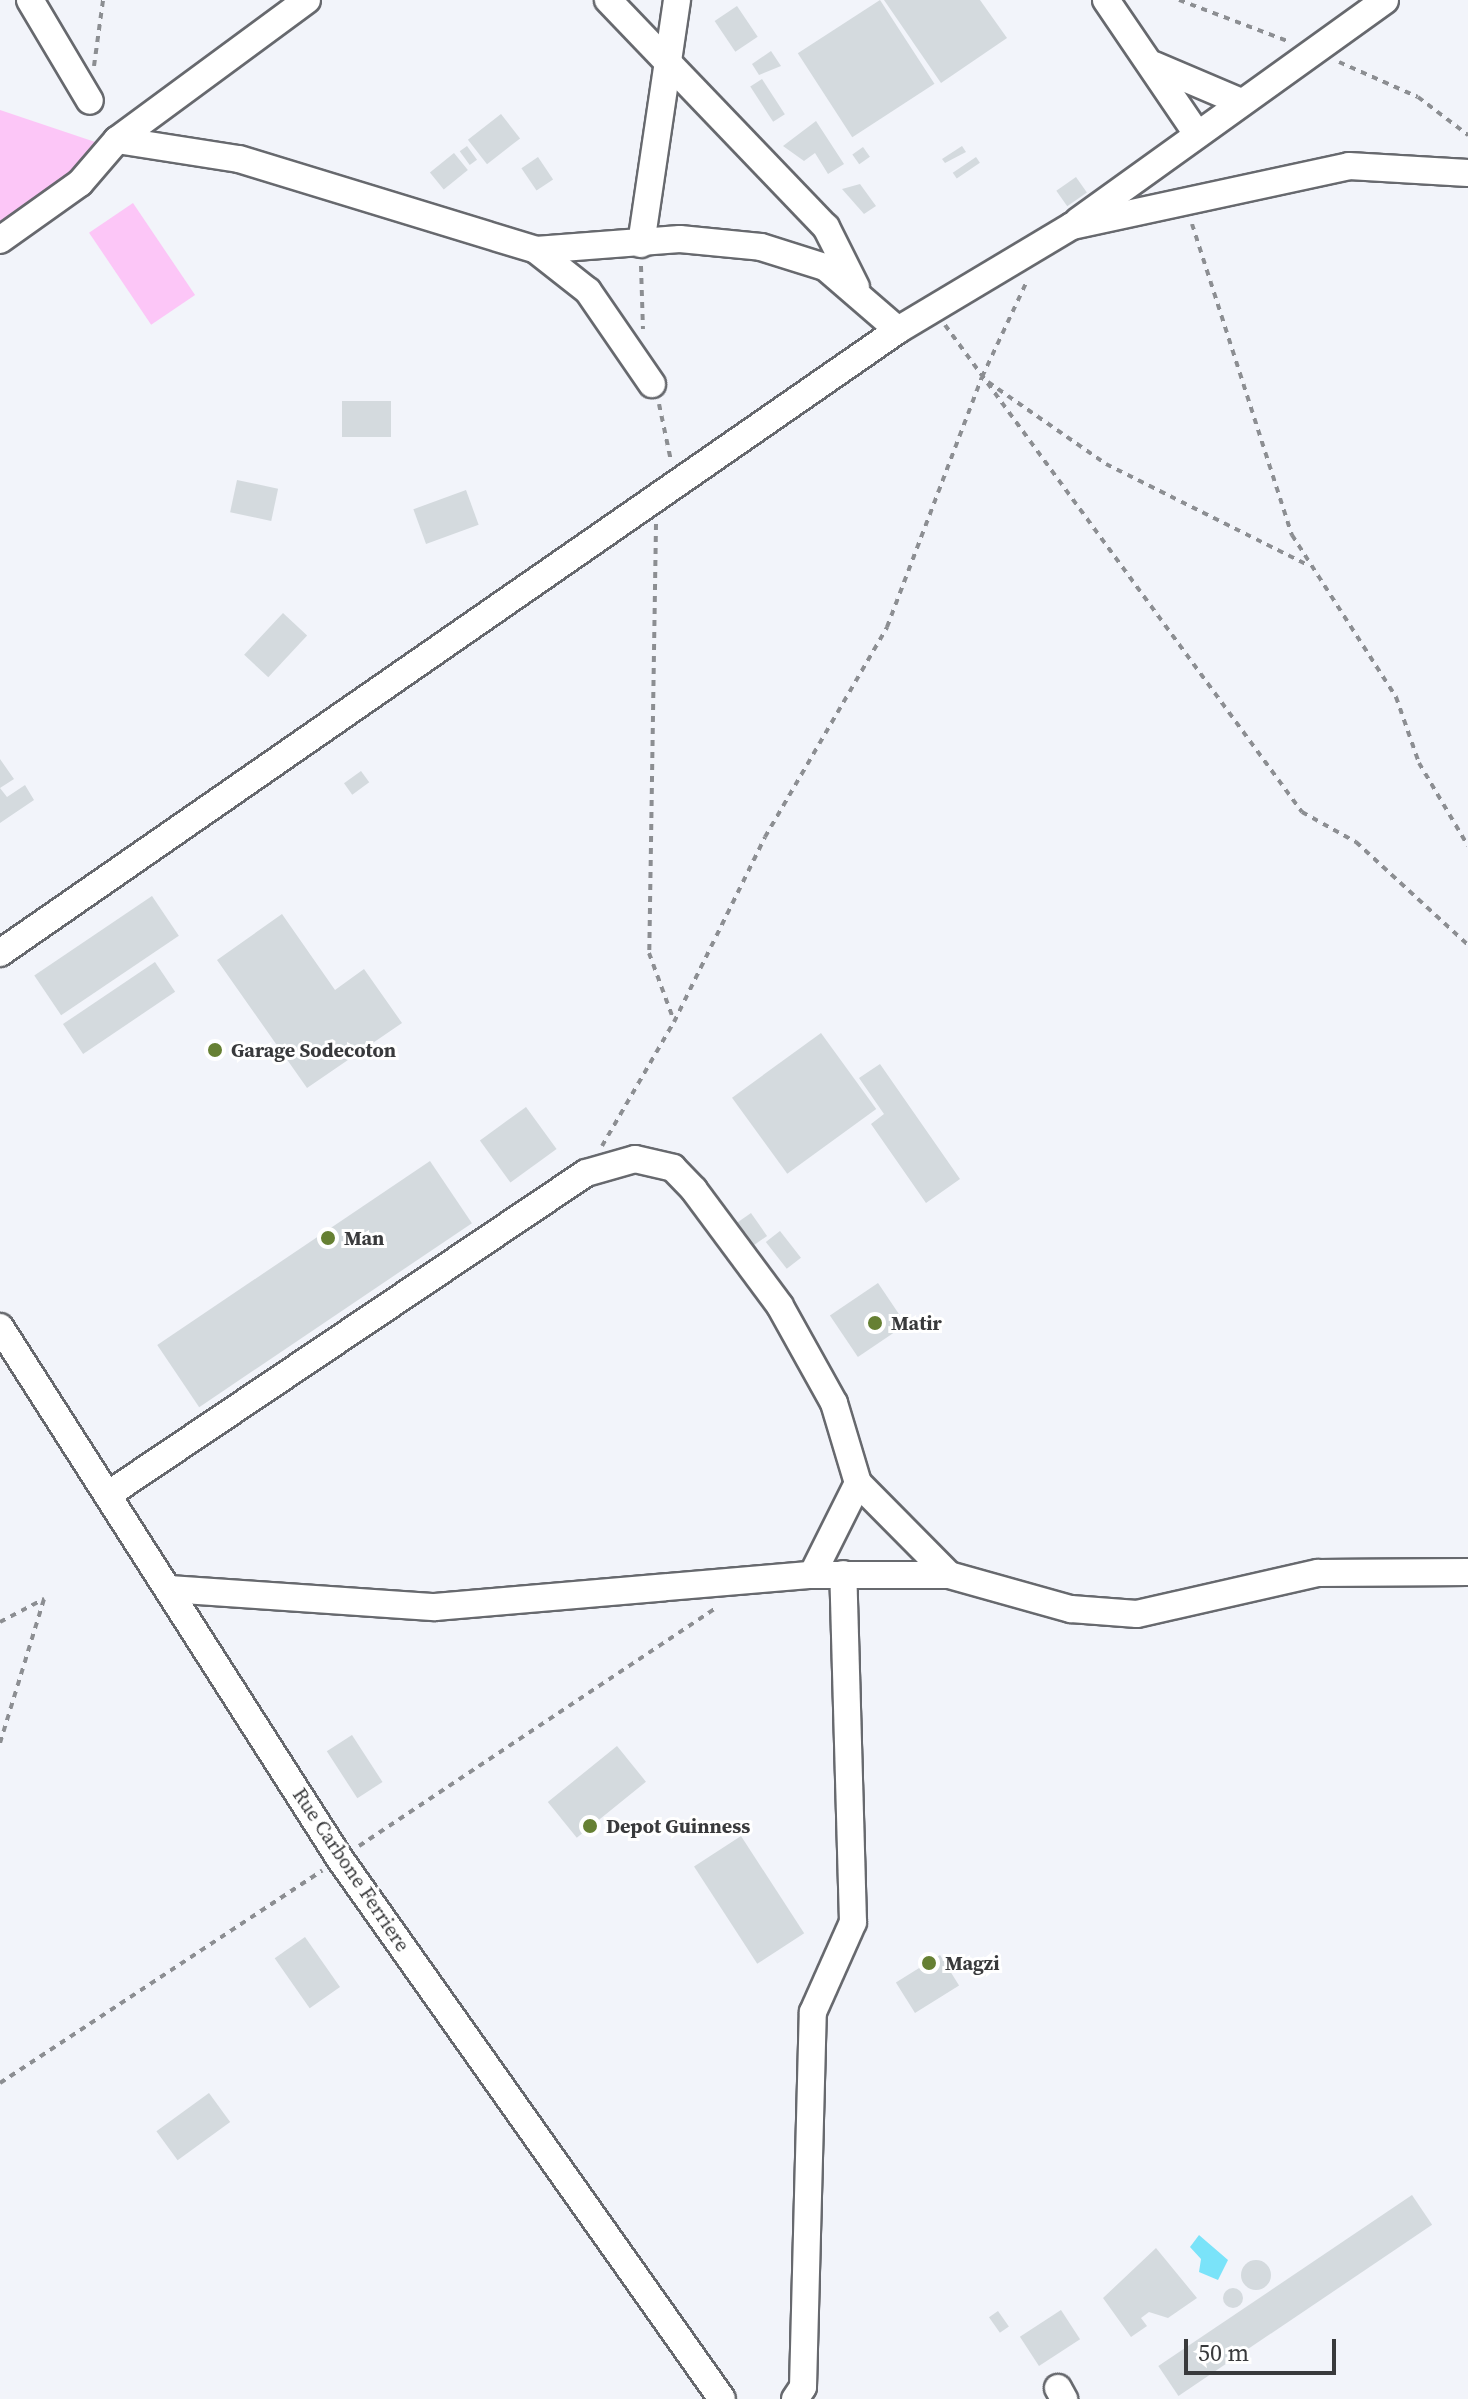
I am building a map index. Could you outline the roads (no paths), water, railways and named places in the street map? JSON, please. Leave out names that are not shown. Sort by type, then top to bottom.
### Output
[{"type":"street","points":[[30,0],[90,101]]},
{"type":"street","points":[[608,0],[668,66],[826,227],[858,290]]},
{"type":"street","points":[[641,244],[677,0]]},
{"type":"street","points":[[1106,0],[1154,65],[1195,131]]},
{"type":"street","points":[[0,953],[898,330],[1072,226],[1195,131],[1385,0]]},
{"type":"street","points":[[0,240],[80,183],[117,140],[304,1]]},
{"type":"street","points":[[1154,65],[1239,101]]},
{"type":"street","points":[[117,140],[239,159],[536,250],[716,240],[761,247],[825,267],[858,290],[898,330]]},
{"type":"street","points":[[1072,226],[1349,166],[1468,173]]},
{"type":"street","points":[[536,250],[588,291],[652,384]]},
{"type":"street","points":[[109,1494],[586,1173],[635,1159],[673,1168],[694,1190],[780,1306],[834,1403],[858,1483],[949,1575]]},
{"type":"street","name":"Rue Carbone Ferriere","points":[[0,1327],[340,1859],[722,2399]]},
{"type":"street","points":[[812,1575],[858,1483]]},
{"type":"street","points":[[169,1589],[435,1607],[812,1575],[949,1575],[1071,1609],[1137,1614],[1318,1573],[1468,1572]]},
{"type":"street","points":[[795,2399],[803,2387],[813,2012],[853,1922],[843,1574]]},
{"type":"water","points":[[1199,2235],[1228,2260],[1218,2280],[1199,2272],[1201,2259],[1190,2247]]},
{"type":"place","name":"Garage Sodecoton","points":[[215,1050]]},
{"type":"place","name":"Man","points":[[328,1238]]},
{"type":"place","name":"Matir","points":[[875,1323]]},
{"type":"place","name":"Depot Guinness","points":[[590,1826]]},
{"type":"place","name":"Magzi","points":[[929,1963]]}]
